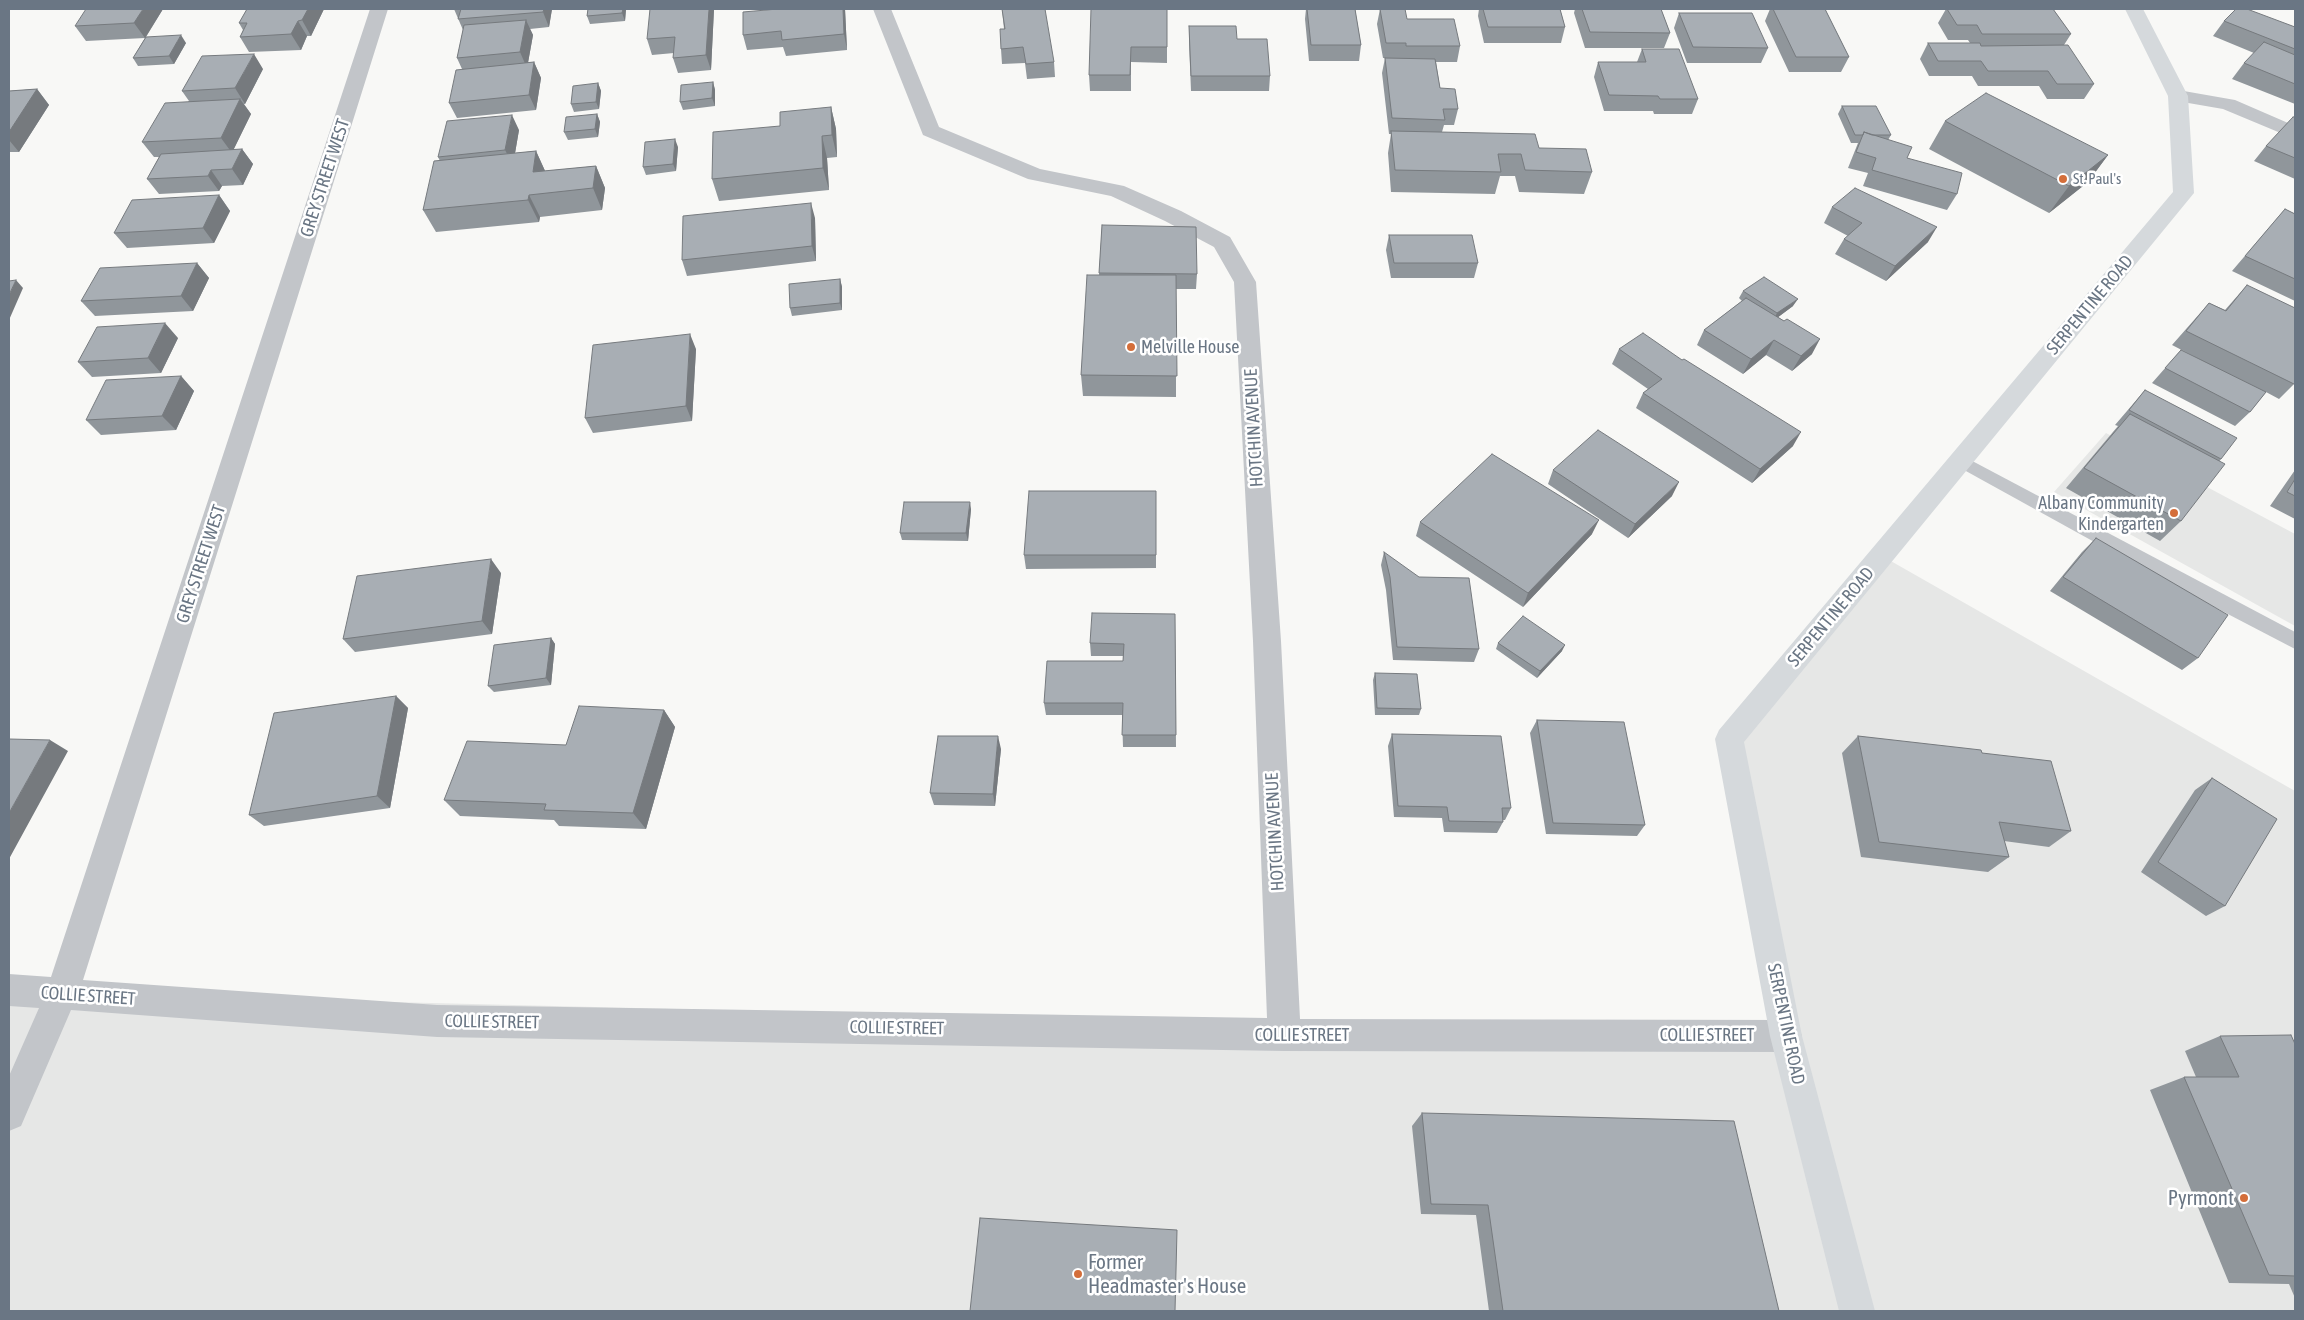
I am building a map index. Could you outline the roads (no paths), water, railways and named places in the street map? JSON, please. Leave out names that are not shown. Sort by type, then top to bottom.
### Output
[{"type":"street","name":"GREY STREET WEST","points":[[9,1114],[62,994],[379,9]]},
{"type":"street","name":"HOTCHIN AVENUE","points":[[882,9],[930,132],[1035,174],[1117,192],[1173,216],[1222,242],[1245,282],[1267,641],[1284,1035]]},
{"type":"street","name":"SERPENTINE ROAD","points":[[1857,1311],[1786,1036],[1729,739],[2184,193],[2178,96],[2134,9]]},
{"type":"street","points":[[2178,96],[2228,104],[2295,133]]},
{"type":"street","name":"COLLIE STREET","points":[[9,990],[437,1021],[1284,1035],[1786,1036]]},
{"type":"lane","points":[[1961,461],[2180,581],[2295,641]]},
{"type":"place","name":"St. Paul's","points":[[2063,179]]},
{"type":"place","name":"Melville House","points":[[1131,347]]},
{"type":"place","name":"Albany Community Kindergarten","points":[[2174,513]]},
{"type":"place","name":"Pyrmont","points":[[2244,1198]]},
{"type":"place","name":"Former Headmaster's House","points":[[1078,1274]]}]
